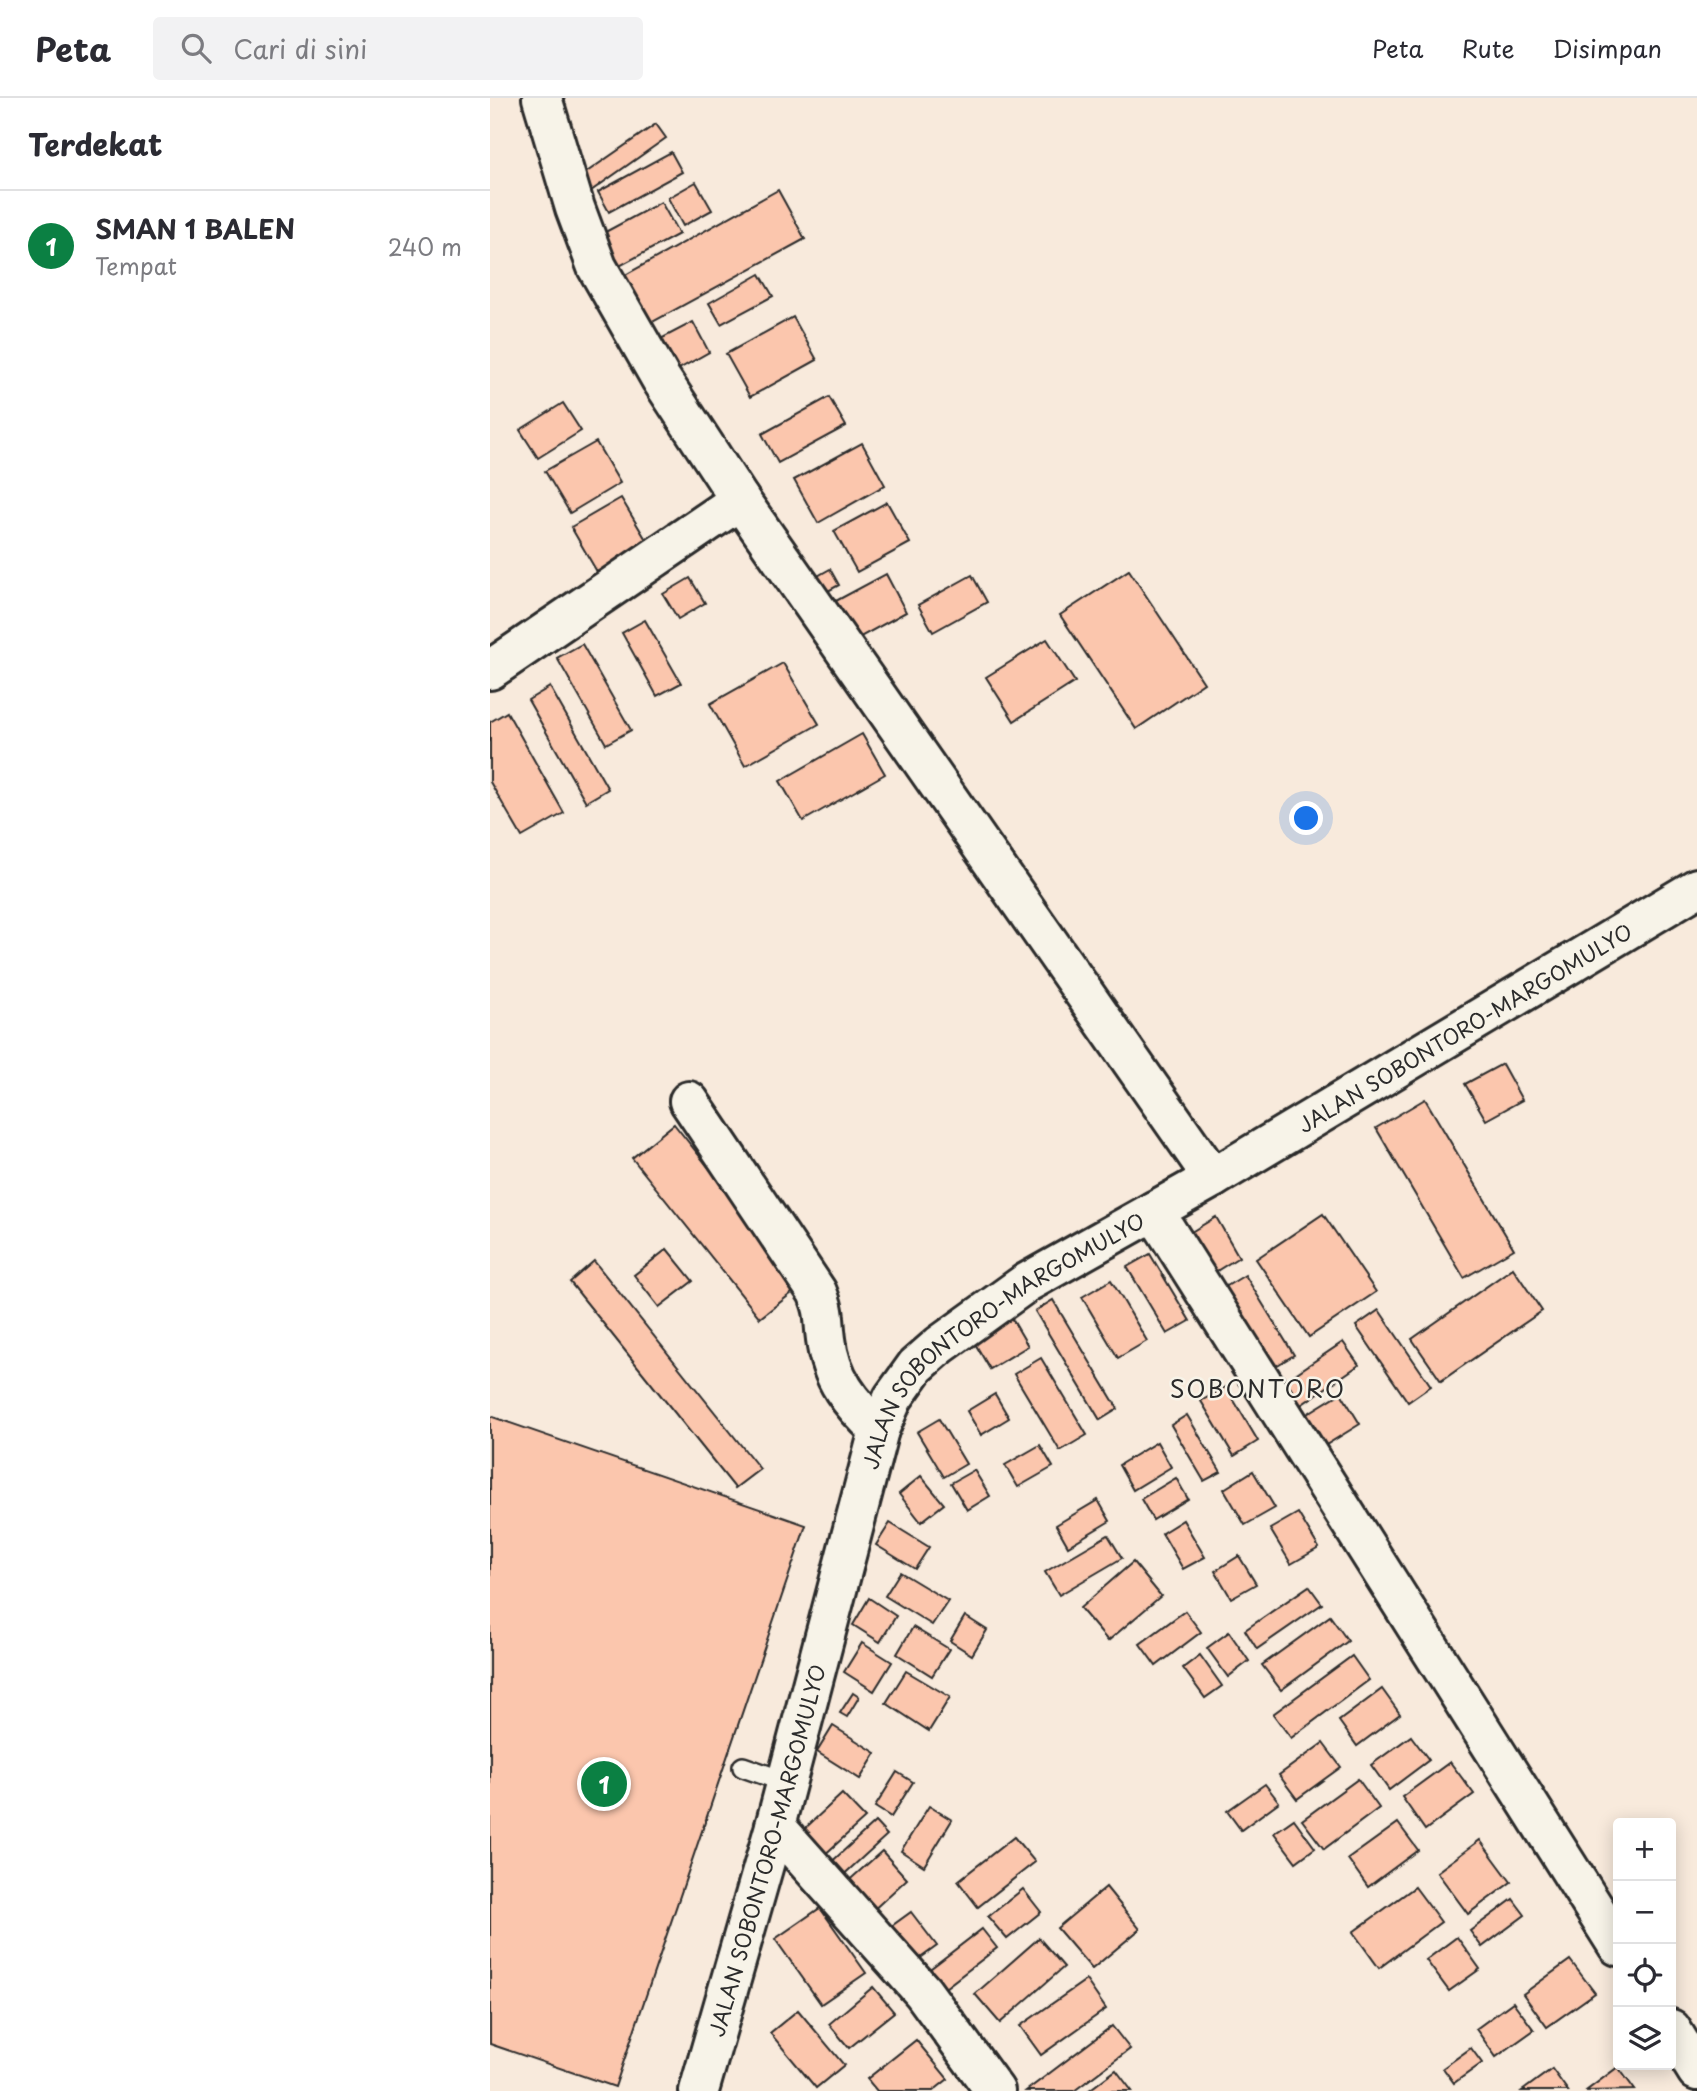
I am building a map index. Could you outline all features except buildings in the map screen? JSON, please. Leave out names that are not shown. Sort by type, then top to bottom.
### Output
[{"type":"street","points":[[542,98],[575,208],[597,267],[661,379],[740,500],[1213,1178]]},
{"type":"street","points":[[490,670],[740,500]]},
{"type":"street","name":"JALAN SOBONTORO-MARGOMULYO","points":[[699,2091],[775,1826],[879,1430],[893,1398],[916,1366],[940,1345],[1026,1283],[1213,1178],[1697,888]]},
{"type":"street","points":[[689,1101],[800,1264],[827,1315],[825,1336],[830,1363],[839,1384],[854,1406],[879,1430]]},
{"type":"street","points":[[1154,1211],[1617,1944]]},
{"type":"street","points":[[775,1826],[923,1992],[995,2091]]},
{"type":"street","points":[[1676,2037],[1697,2071]]},
{"type":"lane","points":[[743,1767],[786,1782]]},
{"type":"place","name":"SMAN 1 BALEN","points":[[604,1784]]},
{"type":"district","name":"SOBONTORO","points":[[1258,1388]]}]
